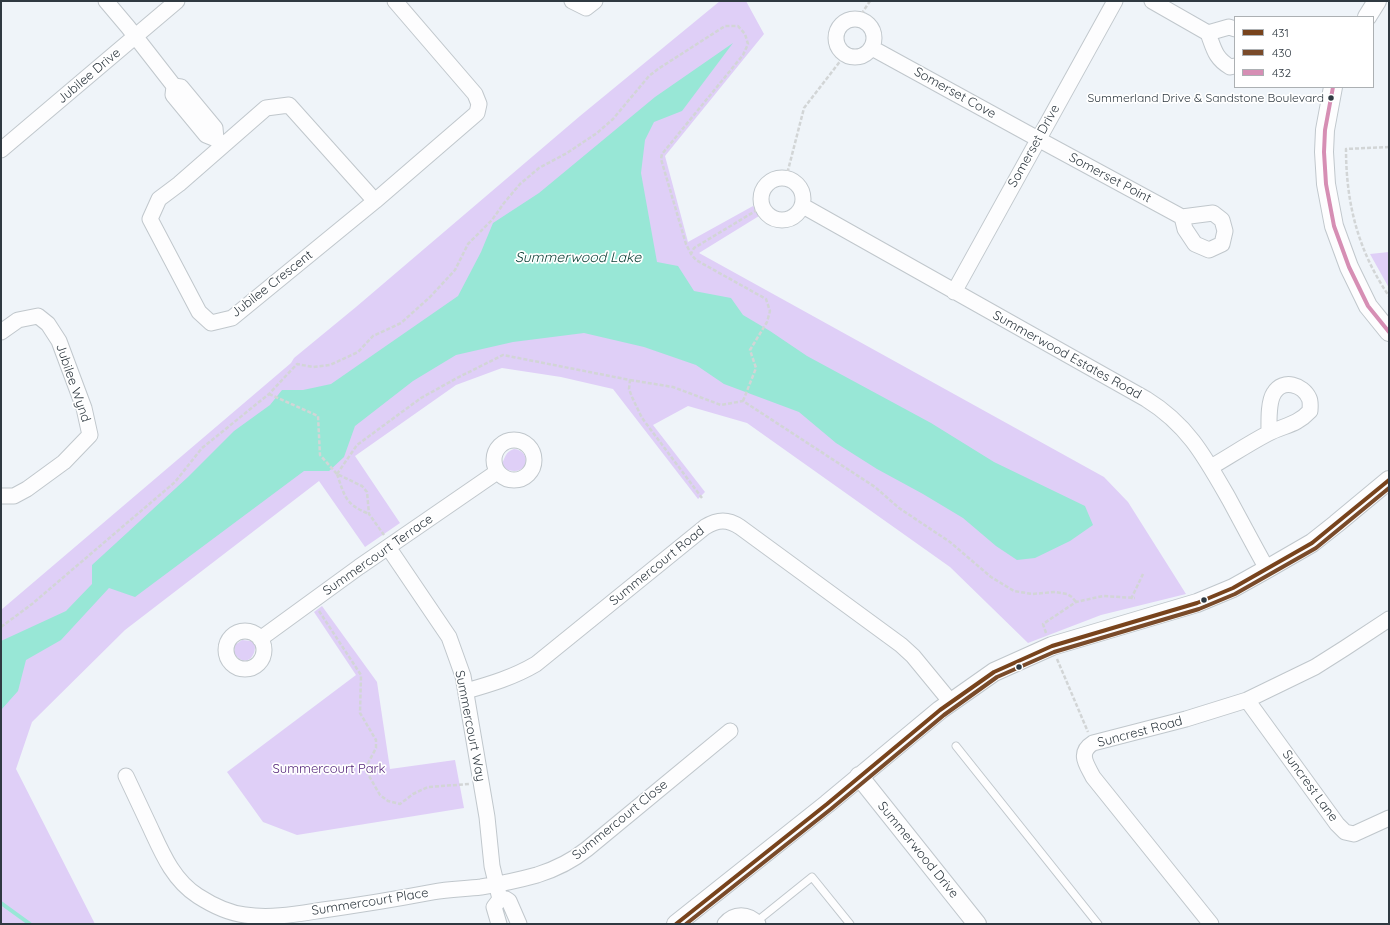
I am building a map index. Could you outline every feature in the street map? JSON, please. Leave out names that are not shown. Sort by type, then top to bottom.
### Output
[{"type":"street","points":[[106,1],[174,86],[173,95],[206,135],[219,142]]},
{"type":"street","name":"Jubilee Drive","points":[[1,150],[177,1]]},
{"type":"street","name":"Jubilee Crescent","points":[[375,201],[289,105],[266,108],[219,142],[179,184],[159,199],[150,218],[198,312],[211,323],[232,318],[375,201],[476,113],[480,104],[475,94],[395,1]]},
{"type":"street","points":[[572,1],[586,8],[595,1]]},
{"type":"street","name":"Somerset Drive","points":[[954,292],[1115,1]]},
{"type":"street","points":[[1152,1],[1208,33],[1215,52],[1221,62],[1230,68],[1234,66]]},
{"type":"street","points":[[1356,16],[1373,1]]},
{"type":"street","points":[[1368,16],[1373,1]]},
{"type":"street","points":[[858,19],[869,25],[872,30],[874,36],[872,48],[863,56],[857,57],[845,55],[837,45],[837,32],[846,22],[858,19]]},
{"type":"street","points":[[1208,33],[1229,28],[1234,29]]},
{"type":"street","name":"Somerset Cove","points":[[872,48],[1038,139]]},
{"type":"street","points":[[1333,88],[1324,130],[1324,152],[1326,184],[1334,226],[1349,266],[1368,306],[1389,332]]},
{"type":"street","name":"Somerset Point","points":[[1038,139],[1182,217]]},
{"type":"street","points":[[786,178],[793,180],[799,185],[803,192],[804,199],[802,206],[799,213],[793,218],[779,220],[772,218],[762,207],[761,194],[768,183],[774,179],[786,178]]},
{"type":"street","name":"Summerwood Estates Road","points":[[802,206],[1159,407],[1170,415],[1190,437],[1211,467],[1267,570]]},
{"type":"street","name":"Jubilee Wynd","points":[[1,332],[18,320],[38,316],[48,324],[59,340],[70,368],[84,408],[90,435],[64,462],[27,489],[14,496],[1,496]]},
{"type":"street","points":[[1211,467],[1269,433]]},
{"type":"street","name":"Summercourt Terrace","points":[[260,640],[359,567],[386,542],[497,472]]},
{"type":"street","points":[[676,924],[826,804],[950,701],[994,672],[1052,646],[1197,603],[1233,588],[1312,543],[1389,480]]},
{"type":"street","name":"Summercourt Road","points":[[466,691],[522,672],[536,664],[705,527],[713,522],[722,520],[729,521],[740,527],[887,634],[913,656],[950,701]]},
{"type":"street","name":"Summercourt Way","points":[[386,542],[449,637],[463,676],[487,817],[492,866],[500,899],[494,907],[499,924]]},
{"type":"street","name":"Suncrest Road","points":[[1211,924],[1093,777],[1084,760],[1084,754],[1088,747],[1093,744],[1186,720],[1247,700],[1315,667],[1389,619]]},
{"type":"street","name":"Suncrest Lane","points":[[1247,700],[1337,824],[1345,832],[1354,834],[1389,818]]},
{"type":"street","name":"Summercourt Close","points":[[497,884],[537,875],[566,864],[730,731]]},
{"type":"street","name":"Summercourt Place","points":[[126,776],[171,869],[181,882],[197,895],[214,906],[230,913],[266,916],[291,915],[497,884]]},
{"type":"street","name":"Summerwood Drive","points":[[859,776],[977,924]]},
{"type":"street","points":[[500,899],[510,901],[519,924]]},
{"type":"street","points":[[725,924],[733,917],[739,916],[752,918],[757,923]]},
{"type":"lane","points":[[956,746],[1098,924]]},
{"type":"lane","points":[[757,923],[812,877],[850,924]]},
{"type":"path","points":[[858,19],[870,1]]},
{"type":"path","points":[[1,627],[32,604],[175,482],[202,448],[269,394],[297,364],[313,367],[330,365],[358,352],[373,336],[401,322],[430,297],[455,270],[468,244],[492,220],[520,184],[539,168],[567,153],[597,133],[612,119],[649,76],[658,69],[725,26],[738,26],[745,34],[748,44],[743,55],[662,154],[661,159],[686,244],[691,254],[696,260],[766,299],[770,311],[767,322],[750,350],[756,368],[743,401]]},
{"type":"path","points":[[786,178],[804,108],[845,55]]},
{"type":"path","points":[[1389,147],[1346,149],[1347,181],[1350,204],[1358,234],[1366,257],[1389,296]]},
{"type":"path","points":[[691,254],[694,248],[762,207]]},
{"type":"path","points":[[337,474],[357,445],[421,398],[503,355],[673,388],[722,405],[743,401],[875,487],[899,508],[950,542],[991,577],[1014,591],[1032,594],[1055,592],[1067,594],[1076,602]]},
{"type":"path","points":[[630,380],[630,393],[642,418],[702,498]]},
{"type":"path","points":[[269,394],[318,416],[320,455],[337,474],[347,500],[355,508],[369,514]]},
{"type":"path","points":[[337,474],[358,483],[367,492],[369,514],[386,542]]},
{"type":"path","points":[[1131,599],[1143,574]]},
{"type":"path","points":[[1043,624],[1076,602],[1103,596],[1131,599],[1135,598]]},
{"type":"path","points":[[318,608],[361,675],[360,713],[376,740],[376,748],[365,769],[380,795],[388,801],[400,804],[413,794],[428,788],[471,784]]},
{"type":"path","points":[[1055,655],[1088,732]]},
{"type":"green space","points":[[720,1],[746,1],[764,34],[665,156],[688,242],[753,206],[759,216],[699,253],[1104,477],[1128,502],[1186,594],[1101,615],[1028,643],[950,567],[747,423],[688,406],[653,425],[705,492],[698,499],[613,389],[561,377],[502,368],[456,385],[355,456],[400,523],[365,547],[319,481],[125,630],[32,722],[16,769],[95,924],[1,924],[1,610],[291,363],[294,358],[580,116]]},
{"type":"green space","points":[[1389,252],[1389,288],[1370,254]]},
{"type":"green space","points":[[514,449],[524,454],[526,459],[525,466],[518,471],[503,469],[501,466],[506,456]]},
{"type":"green space","name":"Summercourt Park","points":[[322,606],[377,682],[390,769],[455,760],[464,808],[297,835],[263,822],[227,772],[356,675],[314,612]]},
{"type":"green space","points":[[242,640],[255,643],[254,654],[246,661],[240,659],[234,652],[235,645]]},
{"type":"water","name":"Summerwood Lake","points":[[733,43],[682,111],[654,122],[645,140],[641,173],[657,262],[678,266],[694,291],[731,298],[743,315],[807,356],[931,423],[994,462],[1085,506],[1093,525],[1070,541],[1035,558],[1017,560],[996,546],[963,518],[877,469],[836,443],[799,412],[724,384],[696,365],[644,347],[584,333],[513,342],[456,355],[413,381],[355,426],[344,457],[329,471],[304,471],[135,597],[109,588],[61,640],[26,660],[18,691],[1,710],[1,641],[66,611],[92,584],[92,565],[188,477],[234,431],[270,405],[282,390],[303,390],[331,384],[458,296],[481,252],[493,223],[539,193],[655,97]]},
{"type":"waterway","points":[[1,903],[30,924]]},
{"type":"transit line","name":"432","points":[[1333,88],[1325,130],[1324,152],[1326,184],[1334,226],[1349,267],[1368,306],[1389,332]]},
{"type":"transit line","name":"431","points":[[676,924],[827,804],[940,710],[994,672],[1052,646],[1197,603],[1233,588],[1312,543],[1389,480]]},
{"type":"transit line","name":"430","points":[[686,924],[831,809],[944,715],[997,677],[1054,652],[1199,609],[1235,594],[1316,548],[1389,488]]},
{"type":"place","name":"Summerland Drive & Sandstone Boulevard","points":[[1331,98]]}]
